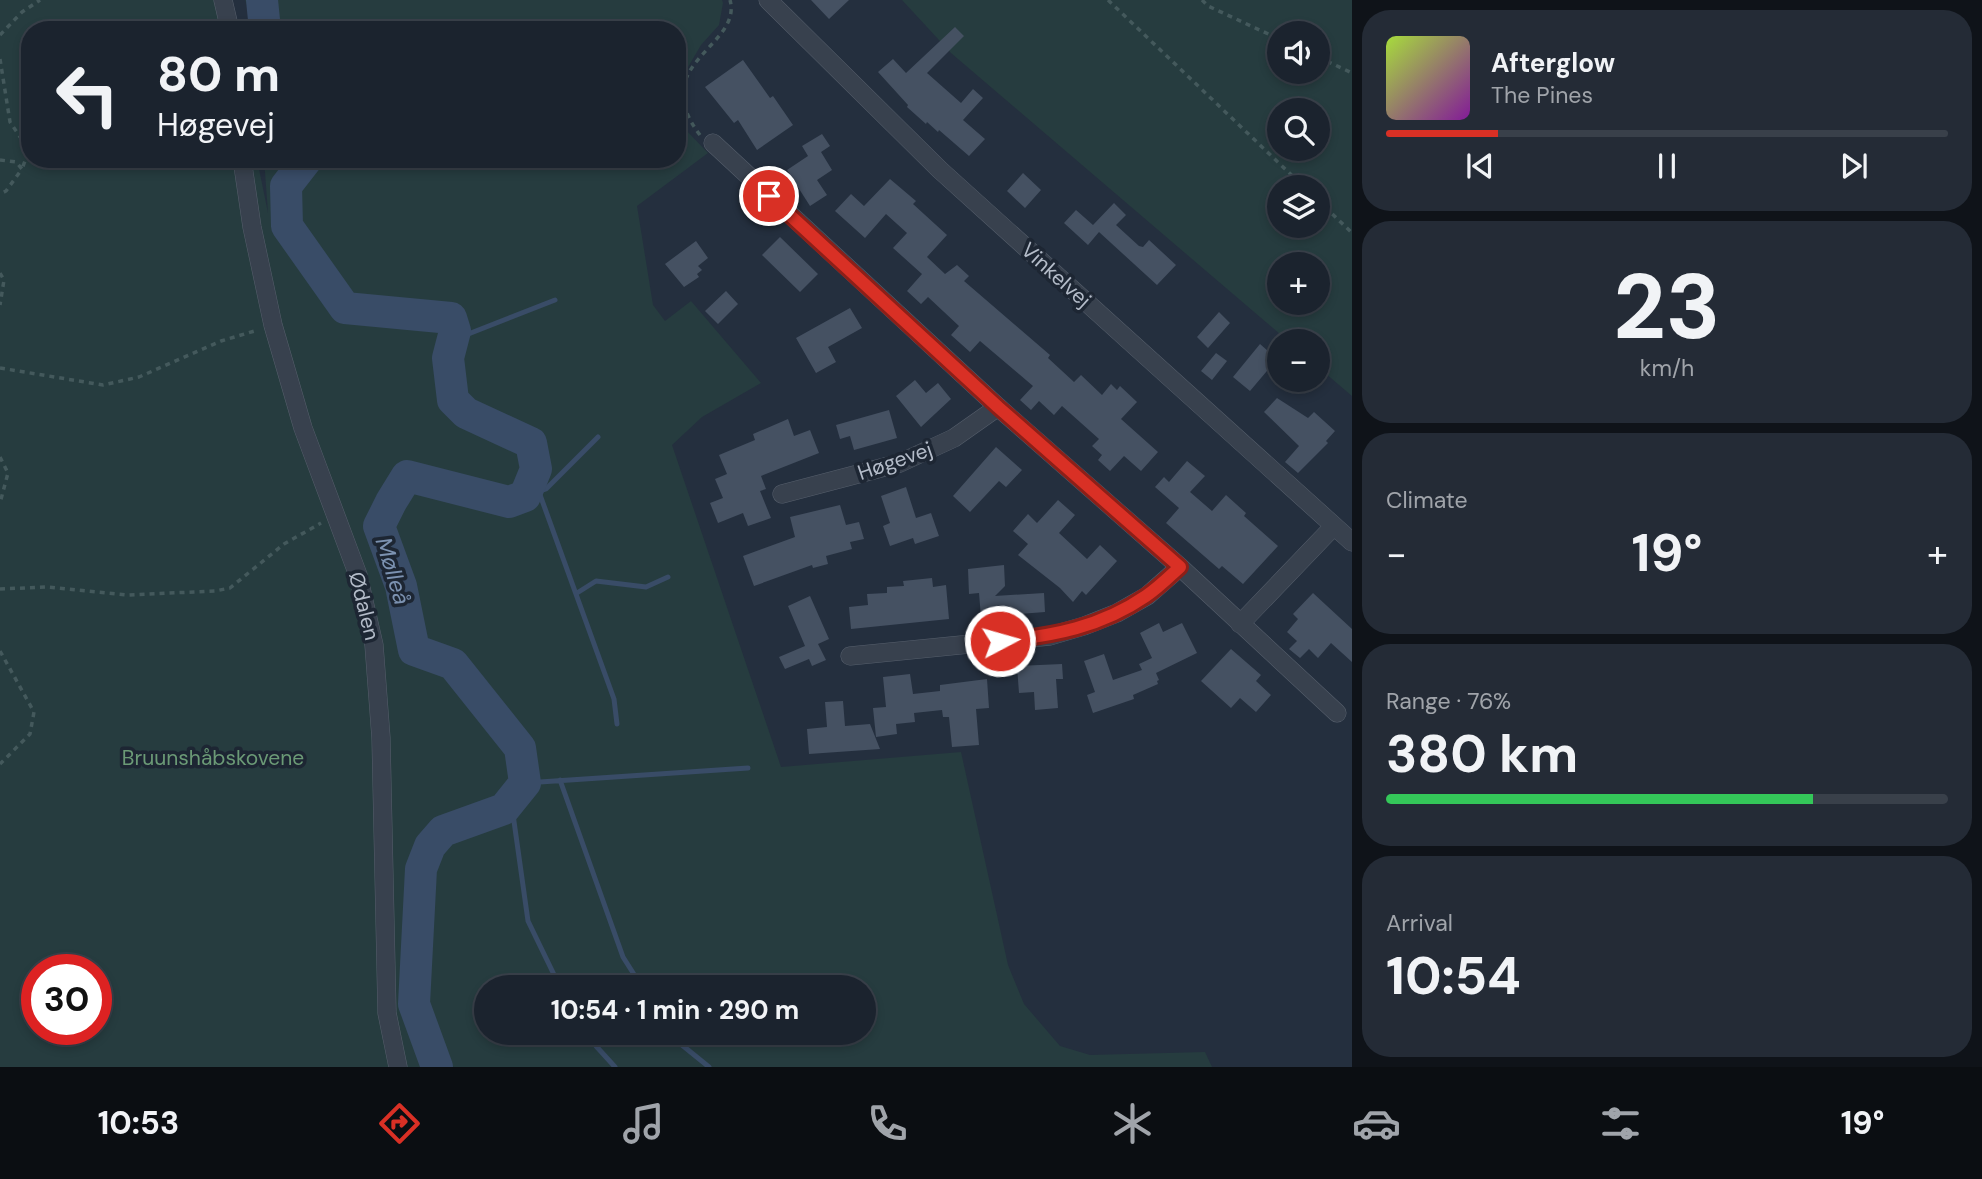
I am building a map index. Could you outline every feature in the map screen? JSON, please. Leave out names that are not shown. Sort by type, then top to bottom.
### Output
[{"type":"street","points":[[223,0],[228,21]]},
{"type":"street","name":"Vinkelvej","points":[[768,0],[940,170],[1352,542]]},
{"type":"street","points":[[713,143],[998,407],[1180,567],[1337,713]]},
{"type":"street","name":"Ødalen","points":[[243,168],[252,227],[273,326],[303,428],[358,575],[374,645],[381,737],[387,1013],[398,1067]]},
{"type":"street","name":"Høgevej","points":[[782,494],[910,459],[954,438],[998,407]]},
{"type":"street","points":[[1240,625],[1334,526]]},
{"type":"street","points":[[850,656],[1050,636],[1116,613],[1147,596],[1180,567]]},
{"type":"path","points":[[0,35],[22,12],[40,0]]},
{"type":"path","points":[[686,80],[703,52],[727,26],[733,9],[730,0]]},
{"type":"path","points":[[1108,0],[1291,175]]},
{"type":"path","points":[[1202,0],[1208,6],[1267,33]]},
{"type":"path","points":[[0,59],[10,122],[21,138]]},
{"type":"path","points":[[1330,63],[1352,73]]},
{"type":"path","points":[[686,113],[701,136],[713,143]]},
{"type":"path","points":[[0,160],[16,162],[21,168]]},
{"type":"path","points":[[0,194],[6,191],[22,169]]},
{"type":"path","points":[[1330,212],[1352,233]]},
{"type":"path","points":[[0,273],[4,280],[0,305]]},
{"type":"path","points":[[0,368],[103,385],[139,377],[221,341],[273,326]]},
{"type":"path","points":[[0,457],[8,473],[0,503]]},
{"type":"path","points":[[0,589],[47,587],[127,595],[215,591],[230,587],[284,544],[335,516]]},
{"type":"path","points":[[0,650],[34,712],[30,734],[0,764]]},
{"type":"green space","name":"Bruunshåbskovene","points":[[0,0],[223,0],[228,21],[21,21],[21,168],[259,168],[268,213],[265,168],[686,168],[686,130],[708,153],[637,206],[653,305],[665,321],[691,301],[761,383],[702,417],[672,445],[781,767],[961,752],[1008,965],[1024,1004],[1060,1046],[1090,1055],[1205,1052],[1212,1067],[0,1067]]},
{"type":"green space","points":[[245,0],[722,0],[723,3],[719,25],[701,45],[686,71],[686,21],[252,21]]},
{"type":"green space","points":[[902,0],[1352,0],[1352,396],[1330,377],[1330,329],[1274,329],[951,53]]},
{"type":"building","points":[[811,0],[849,0],[829,19]]},
{"type":"building","points":[[955,27],[964,36],[927,73],[961,103],[973,89],[983,98],[963,120],[985,139],[969,156],[907,107],[878,72],[893,59],[906,73]]},
{"type":"building","points":[[743,60],[793,125],[757,150],[738,120],[734,123],[705,87]]},
{"type":"building","points":[[822,134],[830,146],[821,152],[832,170],[817,180],[827,195],[810,206],[787,170],[808,156],[802,146]]},
{"type":"building","points":[[1023,173],[1041,190],[1025,208],[1007,191]]},
{"type":"building","points":[[890,179],[916,201],[913,204],[947,235],[927,257],[945,274],[957,265],[969,276],[964,281],[1050,355],[1048,358],[1074,382],[1081,375],[1102,395],[1111,384],[1117,390],[1120,386],[1137,402],[1121,419],[1158,452],[1141,471],[1124,456],[1110,471],[1098,460],[1102,455],[1092,446],[1099,439],[1062,406],[1054,415],[1039,401],[1031,410],[1020,400],[1033,386],[980,341],[970,352],[951,335],[959,326],[928,297],[921,304],[907,291],[922,274],[893,248],[907,233],[886,214],[865,238],[835,211],[851,194],[864,206]]},
{"type":"building","points":[[1114,203],[1126,215],[1116,225],[1139,246],[1143,247],[1149,240],[1176,265],[1157,285],[1099,232],[1088,245],[1064,223],[1076,210],[1093,225]]},
{"type":"building","points":[[780,237],[818,274],[800,292],[762,255]]},
{"type":"building","points":[[696,241],[708,258],[698,266],[702,270],[697,274],[699,277],[684,287],[665,264]]},
{"type":"building","points":[[726,291],[738,304],[718,324],[705,311]]},
{"type":"building","points":[[850,308],[862,328],[828,347],[836,362],[816,373],[796,338]]},
{"type":"building","points":[[1219,312],[1230,323],[1208,348],[1197,337]]},
{"type":"building","points":[[1260,344],[1267,350],[1267,371],[1250,391],[1233,377]]},
{"type":"building","points":[[1216,353],[1227,361],[1212,380],[1201,371]]},
{"type":"building","points":[[915,380],[926,393],[938,383],[951,399],[921,427],[896,396]]},
{"type":"building","points":[[1277,398],[1308,418],[1314,412],[1335,431],[1326,441],[1328,443],[1298,473],[1285,462],[1299,446],[1264,412]]},
{"type":"building","points":[[889,410],[897,438],[854,450],[850,436],[840,439],[836,425]]},
{"type":"building","points":[[788,419],[794,436],[810,430],[819,453],[761,476],[766,489],[760,491],[771,518],[748,526],[743,513],[718,523],[710,503],[723,498],[715,479],[727,474],[719,455],[755,440],[753,434]]},
{"type":"building","points":[[996,447],[1022,470],[1006,487],[999,481],[970,512],[953,496]]},
{"type":"building","points":[[1187,461],[1205,476],[1190,492],[1212,511],[1226,495],[1246,513],[1244,516],[1278,546],[1243,584],[1222,566],[1219,569],[1166,523],[1179,508],[1155,487],[1164,477],[1169,482]]},
{"type":"building","points":[[906,487],[916,518],[931,513],[939,536],[915,544],[913,538],[890,546],[883,526],[890,523],[881,496]]},
{"type":"building","points":[[1058,500],[1075,515],[1059,533],[1087,559],[1100,545],[1117,561],[1086,595],[1082,591],[1073,602],[1060,588],[1018,555],[1028,544],[1013,531],[1028,514],[1037,523]]},
{"type":"building","points":[[840,505],[846,525],[859,522],[864,539],[850,542],[852,549],[826,556],[828,564],[813,568],[812,565],[754,586],[743,556],[795,537],[790,517]]},
{"type":"building","points":[[1004,565],[1005,586],[995,596],[1044,593],[1045,612],[981,617],[979,593],[969,594],[968,569]]},
{"type":"building","points":[[932,578],[933,587],[946,585],[949,619],[851,629],[849,607],[868,605],[867,594],[887,593],[887,587],[904,586],[903,581]]},
{"type":"building","points":[[1313,593],[1352,629],[1352,662],[1331,643],[1318,658],[1309,649],[1300,658],[1289,649],[1297,641],[1287,632],[1298,619],[1293,614]]},
{"type":"building","points":[[810,596],[829,639],[818,644],[826,660],[812,666],[809,659],[785,669],[779,657],[805,646],[788,606]]},
{"type":"building","points":[[1159,623],[1163,632],[1182,623],[1197,653],[1156,673],[1158,684],[1133,695],[1134,699],[1093,713],[1087,695],[1095,692],[1084,661],[1104,654],[1113,680],[1142,670],[1139,664],[1152,658],[1140,633]]},
{"type":"building","points":[[1231,649],[1261,675],[1256,681],[1271,695],[1256,712],[1240,698],[1231,708],[1201,681]]},
{"type":"building","points":[[1062,664],[1063,679],[1056,679],[1058,708],[1035,710],[1034,692],[1019,693],[1017,666]]},
{"type":"building","points":[[910,674],[913,694],[940,691],[940,685],[987,679],[989,708],[976,709],[979,745],[952,747],[949,717],[943,717],[942,710],[914,713],[915,722],[896,724],[897,734],[876,737],[873,708],[886,707],[883,677]]},
{"type":"building","points":[[843,701],[845,726],[870,724],[880,749],[809,754],[807,729],[827,727],[825,702]]},
{"type":"waterway","name":"Mølleå","points":[[262,0],[264,21]]},
{"type":"waterway","name":"Mølleå","points":[[300,168],[286,186],[287,226],[345,308],[451,318],[455,331],[448,358],[453,400],[466,413],[531,443],[536,469],[525,496],[509,502],[407,476],[379,526],[401,586],[414,650],[453,664],[520,748],[525,783],[504,809],[443,831],[430,846],[421,869],[414,1004],[437,1067]]},
{"type":"waterway","points":[[453,340],[555,300]]},
{"type":"waterway","points":[[525,496],[546,489],[598,437]]},
{"type":"waterway","points":[[539,492],[614,699],[617,724]]},
{"type":"waterway","points":[[577,593],[596,581],[646,587],[668,577]]},
{"type":"waterway","points":[[525,783],[748,768]]},
{"type":"waterway","points":[[560,780],[623,957],[634,975]]},
{"type":"waterway","points":[[511,800],[528,921],[554,975]]},
{"type":"waterway","points":[[595,1045],[615,1067]]},
{"type":"waterway","points":[[682,1045],[709,1067]]},
{"type":"route","points":[[769,196],[998,407],[1180,567],[1147,596],[1116,613],[1050,636],[1000,641]]}]
